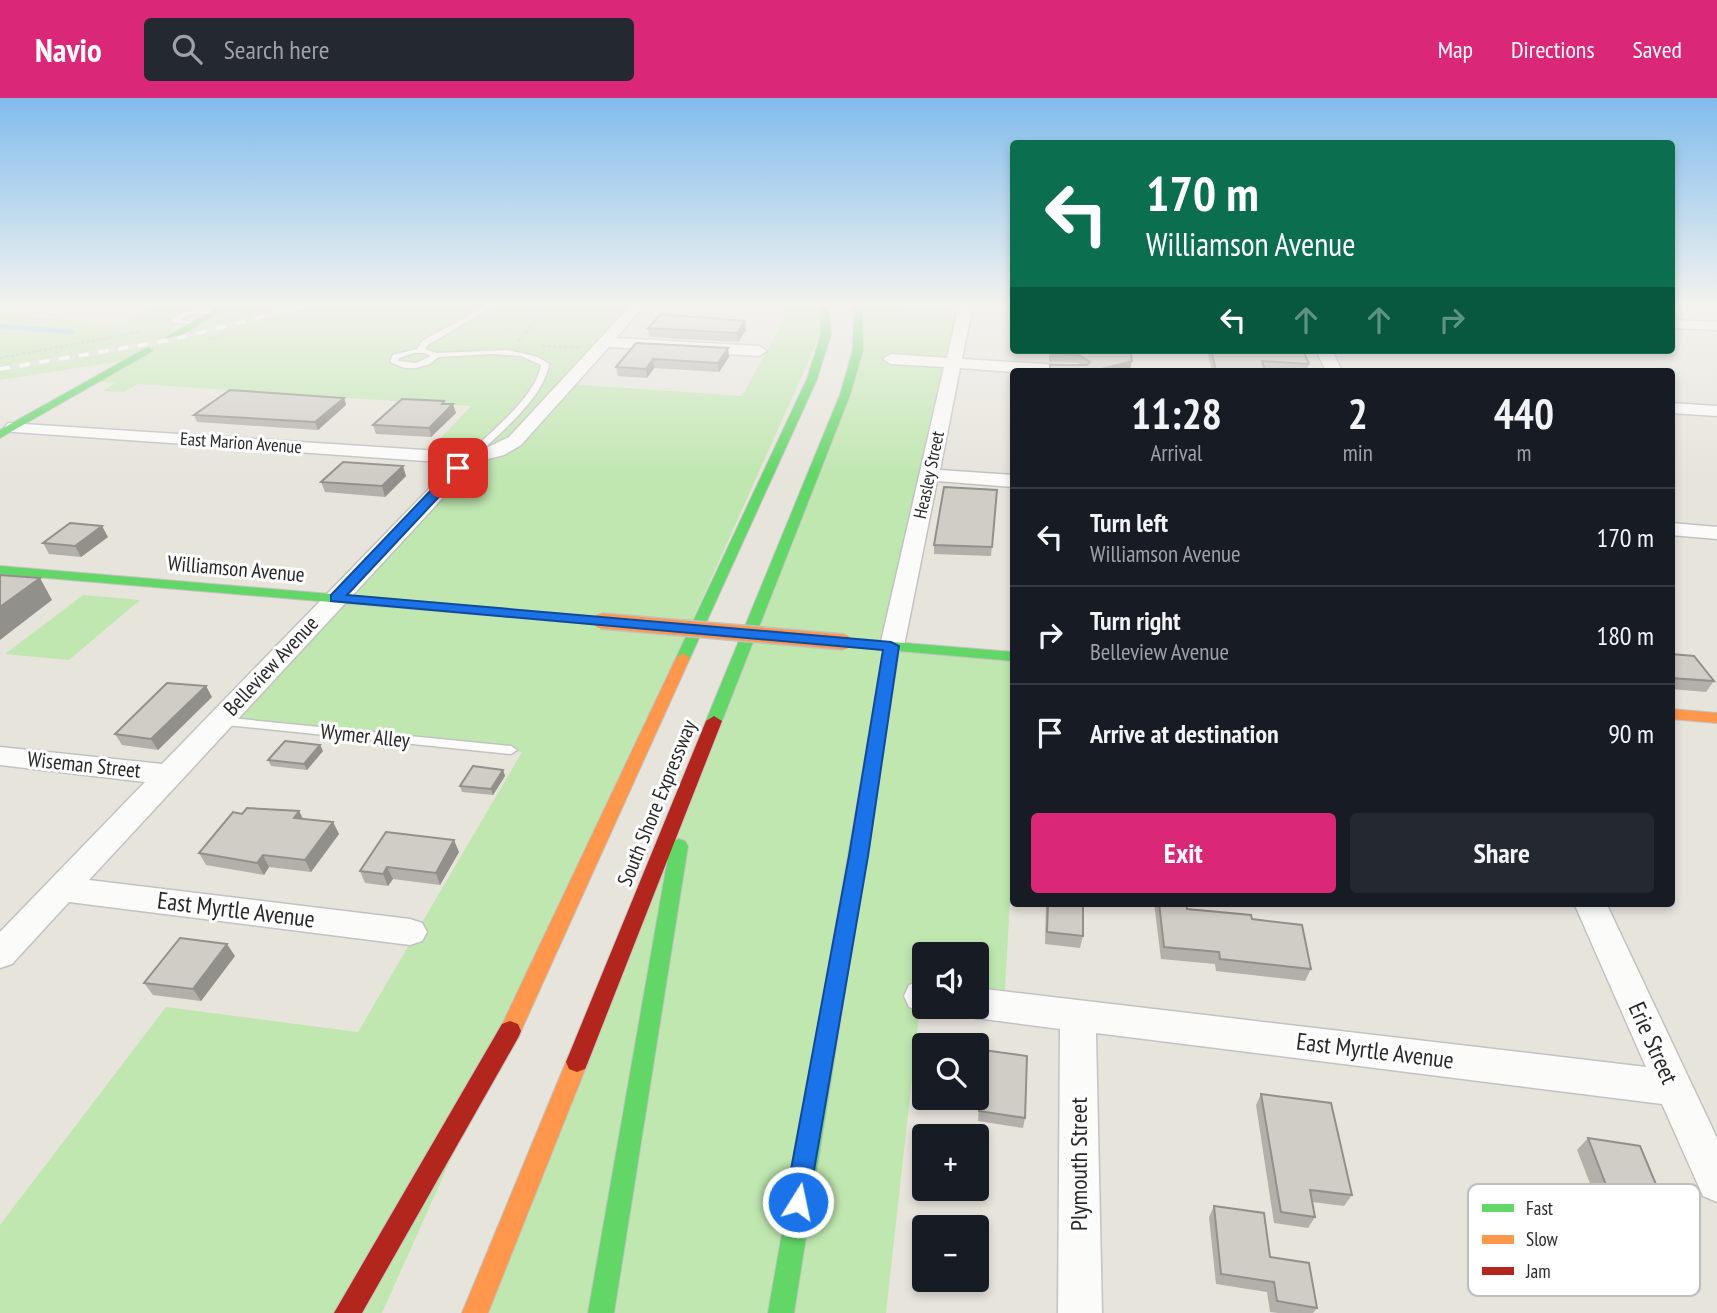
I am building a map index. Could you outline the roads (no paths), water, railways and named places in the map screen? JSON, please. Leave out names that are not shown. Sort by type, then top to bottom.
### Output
[{"type":"main road","points":[[7,431],[128,362]]},
{"type":"main road","name":"South Shore Expressway","points":[[347,1313],[503,1047],[808,390],[817,362]]},
{"type":"main road","name":"South Shore Expressway","points":[[475,1313],[835,423],[854,362]]},
{"type":"main road","name":"Williamson Avenue","points":[[0,570],[1010,657]]},
{"type":"main road","points":[[780,1313],[859,856],[891,646]]},
{"type":"main road","points":[[1675,714],[1717,718]]},
{"type":"main road","points":[[600,1313],[691,776]]},
{"type":"street","points":[[469,458],[499,451],[515,441],[587,362]]},
{"type":"street","points":[[933,362],[1031,368]]},
{"type":"street","name":"Heasley Street","points":[[891,646],[953,363]]},
{"type":"street","points":[[1675,408],[1717,411]]},
{"type":"street","name":"East Marion Avenue","points":[[7,431],[469,458]]},
{"type":"street","name":"Belleview Avenue","points":[[0,954],[469,458]]},
{"type":"street","points":[[929,475],[1010,481]]},
{"type":"street","points":[[1675,529],[1717,533]]},
{"type":"street","name":"Wiseman Street","points":[[0,756],[169,775]]},
{"type":"street","name":"East Myrtle Avenue","points":[[61,889],[410,932]]},
{"type":"street","name":"Erie Street","points":[[1592,907],[1715,1175]]},
{"type":"street","name":"East Myrtle Avenue","points":[[989,1004],[1673,1088]]},
{"type":"street","name":"Plymouth Street","points":[[1078,1014],[1080,1313]]},
{"type":"lane","points":[[394,362],[407,366],[428,362]]},
{"type":"lane","points":[[469,458],[533,391],[545,373],[545,364],[541,362]]},
{"type":"lane","name":"Wymer Alley","points":[[220,721],[511,750]]},
{"type":"railway","points":[[0,369],[43,362]]}]
